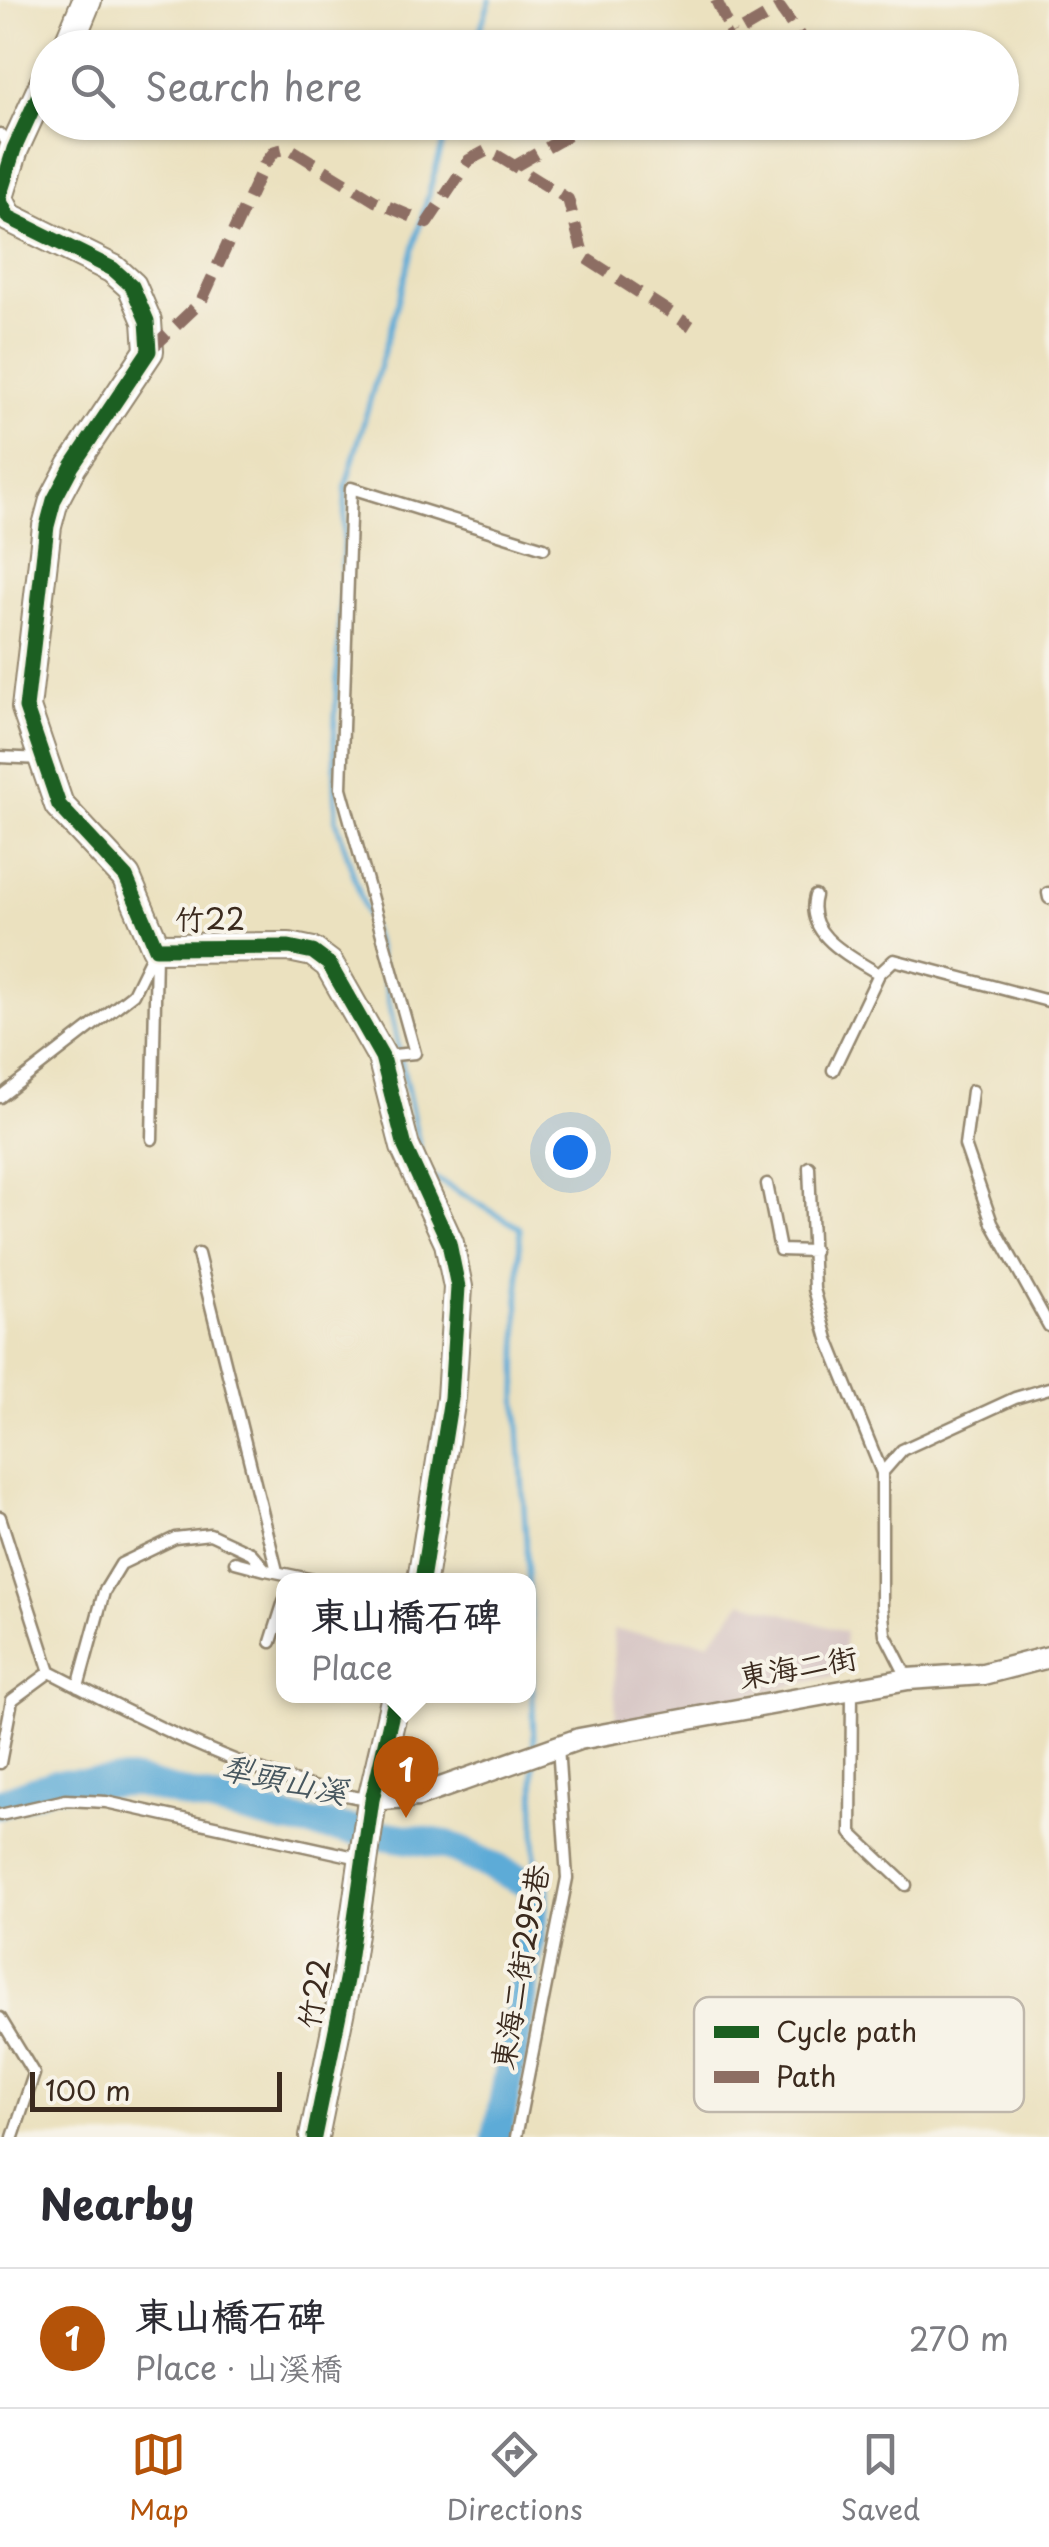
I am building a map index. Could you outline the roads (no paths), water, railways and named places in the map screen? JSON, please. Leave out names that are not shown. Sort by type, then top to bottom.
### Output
[{"type":"street","points":[[74,30],[87,0]]},
{"type":"street","name":"竹22","points":[[30,104],[7,142],[0,198],[8,217],[113,269],[132,286],[146,321],[148,351],[72,466],[50,513],[26,708],[58,805],[126,877],[156,948],[289,947],[313,952],[328,964],[382,1056],[405,1147],[449,1243],[458,1287],[451,1398],[423,1573]]},
{"type":"street","name":"東海二街","points":[[372,1800],[418,1796],[558,1745],[852,1688],[983,1674],[1049,1657]]},
{"type":"street","name":"竹22","points":[[314,2137],[365,1859],[372,1800],[394,1703]]},
{"type":"lane","points":[[382,1056],[415,1054],[341,788],[352,488],[544,548]]},
{"type":"lane","points":[[0,757],[42,759]]},
{"type":"lane","points":[[815,896],[810,912],[815,924],[840,950],[879,974]]},
{"type":"lane","points":[[0,1096],[133,994],[156,948]]},
{"type":"lane","points":[[152,1138],[156,948]]},
{"type":"lane","points":[[833,1070],[879,974],[894,960],[1049,998]]},
{"type":"lane","points":[[972,1091],[965,1145],[992,1223],[1049,1326]]},
{"type":"lane","points":[[809,1167],[814,1289],[828,1339],[882,1473],[882,1606],[886,1634],[908,1679]]},
{"type":"lane","points":[[766,1184],[780,1250],[814,1250]]},
{"type":"lane","points":[[198,1254],[271,1570]]},
{"type":"lane","points":[[882,1473],[902,1450],[1015,1398],[1049,1388]]},
{"type":"lane","points":[[0,1517],[50,1672],[259,1768],[322,1792],[372,1800]]},
{"type":"lane","points":[[78,1687],[104,1592],[122,1564],[175,1538],[210,1534],[251,1554],[271,1570]]},
{"type":"lane","points":[[235,1562],[278,1573]]},
{"type":"lane","points":[[271,1642],[276,1626]]},
{"type":"lane","points":[[0,1763],[12,1700],[50,1672]]},
{"type":"lane","points":[[852,1688],[851,1833],[906,1886]]},
{"type":"lane","name":"東海二街295巷","points":[[516,2137],[566,1878],[558,1745]]},
{"type":"lane","points":[[0,1815],[66,1800],[106,1802],[365,1859]]},
{"type":"lane","points":[[0,2018],[34,2074],[14,2137]]},
{"type":"waterway","points":[[480,30],[490,0]]},
{"type":"waterway","points":[[420,1149],[377,947],[336,820],[334,740],[346,485],[444,140]]},
{"type":"waterway","points":[[431,1176],[520,1228],[517,1395],[528,1573]]},
{"type":"waterway","points":[[533,1703],[534,1749]]},
{"type":"waterway","points":[[534,1760],[536,1887]]},
{"type":"waterway","name":"犁頭山溪","points":[[0,1803],[53,1784],[136,1782],[286,1820],[447,1845],[536,1887],[520,2014],[497,2137]]},
{"type":"place","name":"東山橋石碑","points":[[406,1818]]}]
